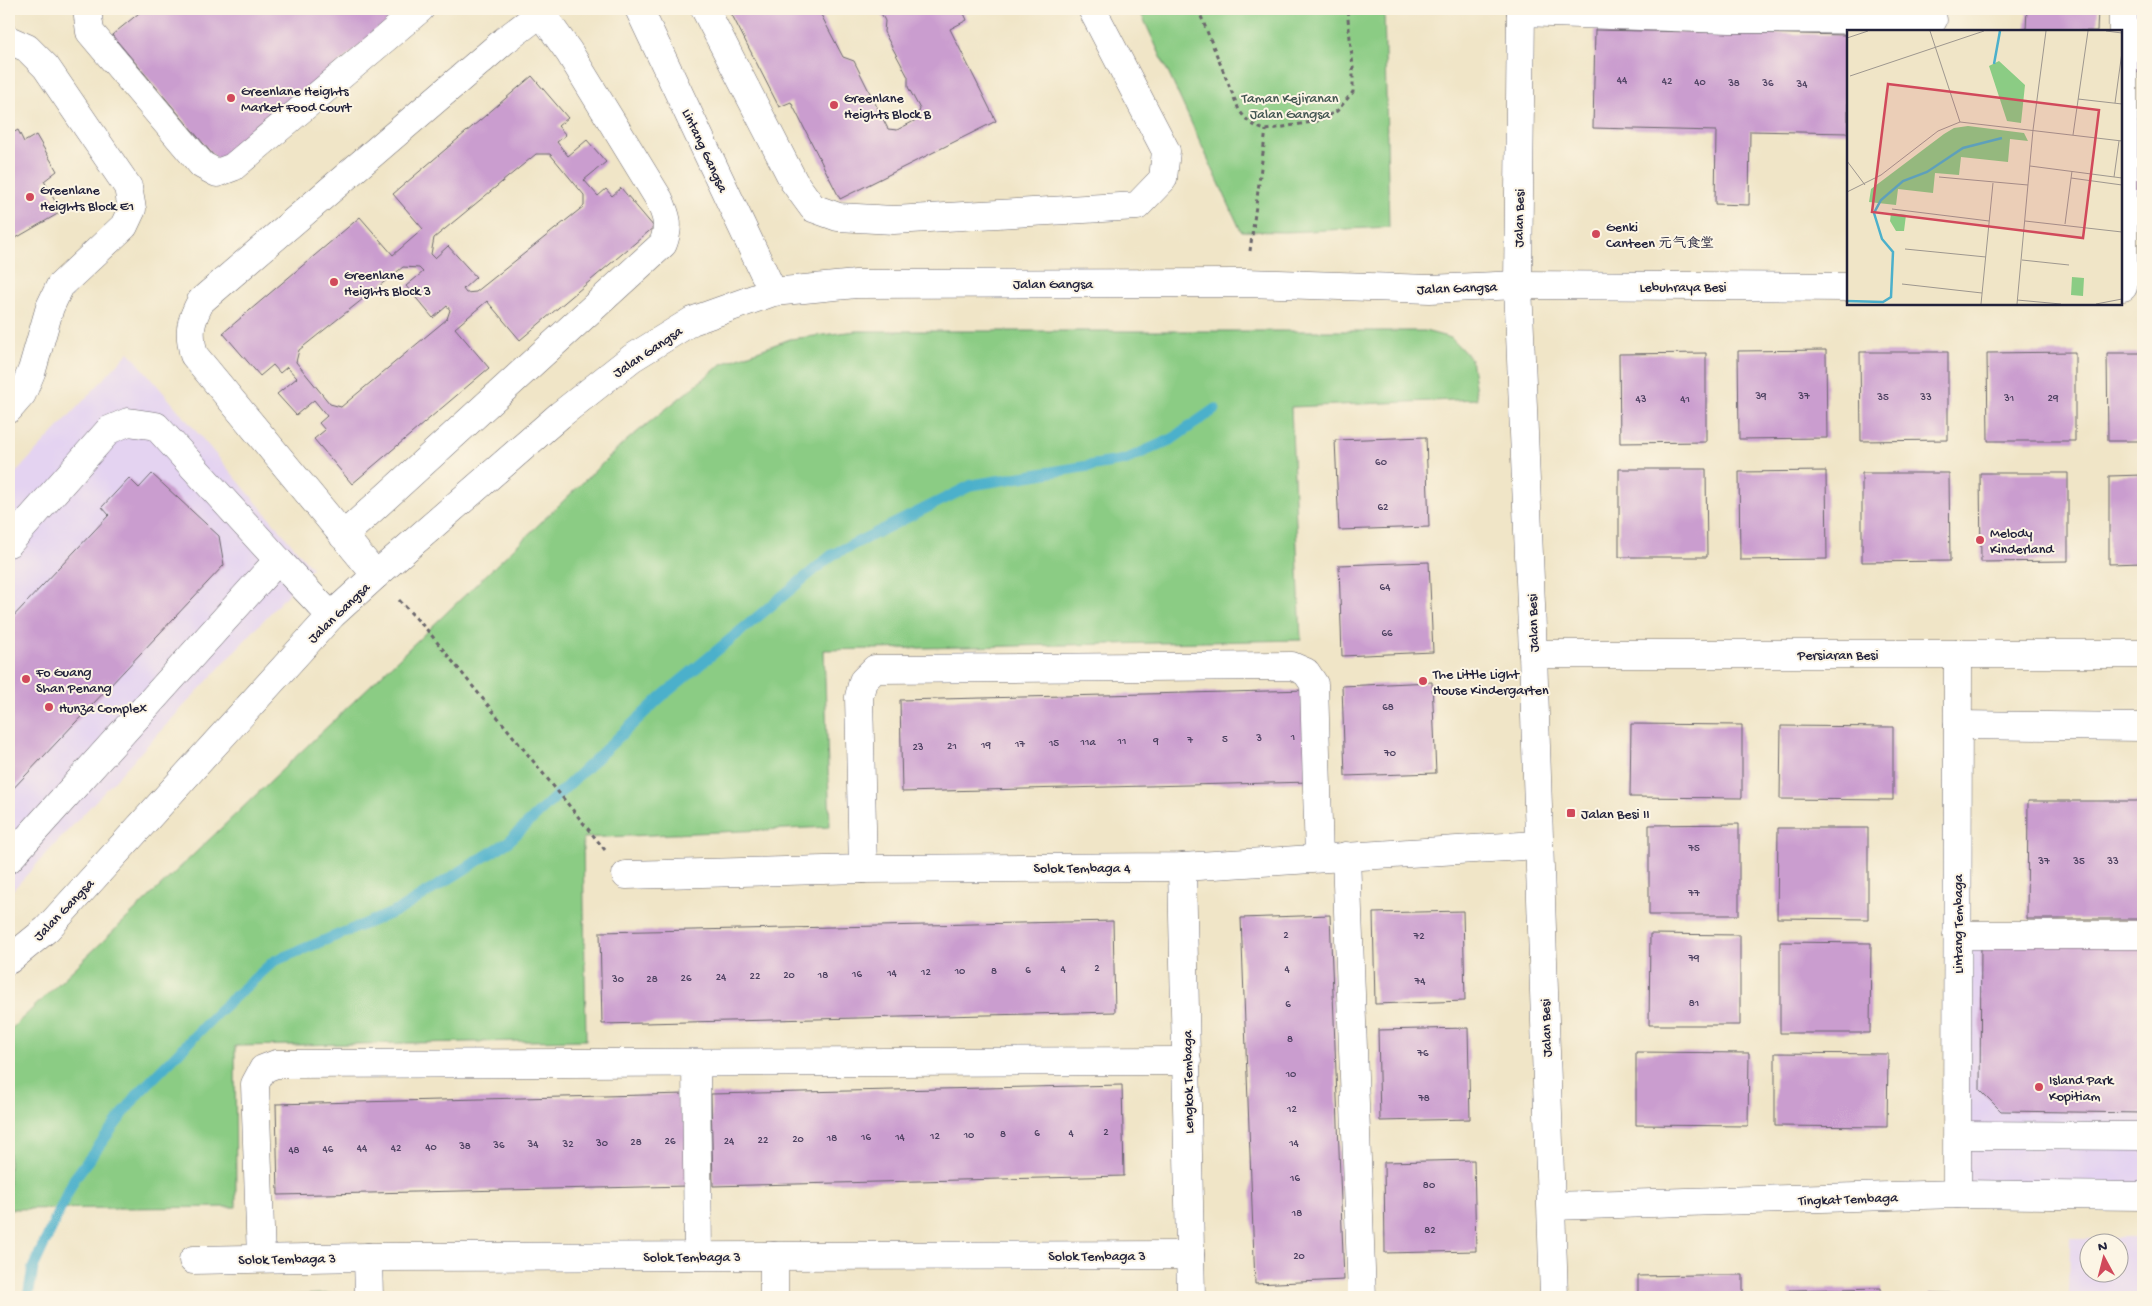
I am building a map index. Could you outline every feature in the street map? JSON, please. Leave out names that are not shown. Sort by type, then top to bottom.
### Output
[{"type":"street","points":[[86,9],[90,32],[202,165],[217,173],[233,167],[420,9]]},
{"type":"street","name":"Lintang Gangsa","points":[[639,9],[773,292]]},
{"type":"street","points":[[706,9],[794,182],[813,208],[838,217],[894,220],[1137,206],[1163,179],[1166,151],[1092,9]]},
{"type":"street","points":[[2123,9],[2133,108],[2129,287]]},
{"type":"street","points":[[1521,10],[1933,20]]},
{"type":"street","name":"Jalan Besi","points":[[1521,10],[1518,285],[1533,654],[1554,1297]]},
{"type":"street","points":[[343,536],[663,244],[668,230],[666,217],[659,199],[544,11],[504,41],[201,300],[192,319],[190,337],[194,355],[343,536],[376,576]]},
{"type":"street","points":[[9,40],[27,48],[46,67],[128,187],[132,209],[124,226],[60,286],[50,307],[32,370],[22,394],[9,409]]},
{"type":"street","name":"Jalan Gangsa","points":[[9,960],[47,929],[331,616],[560,415],[632,358],[692,321],[773,292],[856,284],[1245,283],[1430,289],[1518,285]]},
{"type":"street","name":"Lebuhraya Besi","points":[[1518,285],[1847,287]]},
{"type":"street","points":[[9,543],[109,430],[128,422],[156,426],[331,616]]},
{"type":"street","points":[[9,859],[278,560]]},
{"type":"street","name":"Persiaran Besi","points":[[1533,654],[2143,654]]},
{"type":"street","name":"Lintang Tembaga","points":[[1957,1194],[1958,654]]},
{"type":"street","points":[[863,869],[859,697],[863,681],[876,669],[1292,666],[1306,672],[1314,684],[1333,857],[1362,1297],[1341,1297]]},
{"type":"street","points":[[1958,726],[2143,727]]},
{"type":"street","name":"Solok Tembaga 4","points":[[626,875],[863,869],[1182,866],[1538,845]]},
{"type":"street","name":"Lengkok Tembaga","points":[[1182,866],[1191,1297]]},
{"type":"street","points":[[1957,934],[2143,935]]},
{"type":"street","points":[[261,1258],[255,1084],[263,1069],[276,1064],[1186,1061]]},
{"type":"street","points":[[696,1063],[698,1256]]},
{"type":"street","points":[[1958,1135],[2143,1136]]},
{"type":"street","name":"Tingkat Tembaga","points":[[1552,1206],[1957,1194],[2143,1196]]},
{"type":"street","name":"Solok Tembaga 3","points":[[194,1260],[368,1257],[1190,1255]]},
{"type":"street","points":[[774,1256],[774,1297]]},
{"type":"street","points":[[368,1257],[370,1297]]},
{"type":"path","points":[[1198,9],[1240,110],[1248,122],[1266,130],[1318,121],[1337,112],[1353,92],[1354,67],[1347,9]]},
{"type":"path","points":[[1245,283],[1266,130]]},
{"type":"path","points":[[376,576],[428,631],[582,821]]},
{"type":"shaded area","points":[[129,352],[312,568],[9,894],[9,480]]},
{"type":"shaded area","points":[[1957,935],[2143,935],[2143,1196],[1957,1194]]},
{"type":"shaded area","points":[[2070,1238],[2080,1238],[2080,1284],[2130,1284],[2130,1238],[2143,1238],[2143,1297],[2069,1297]]},
{"type":"green space","name":"Taman Kejiranan Jalan Gangsa","points":[[1139,9],[1384,9],[1389,227],[1285,232],[1241,231]]},
{"type":"green space","points":[[856,331],[1425,331],[1451,338],[1471,359],[1477,399],[1291,407],[1301,640],[824,650],[830,827],[583,838],[586,1040],[235,1046],[236,1207],[9,1209],[9,1031],[626,441],[722,364],[790,339]]},
{"type":"green space","points":[[342,1293],[343,1297],[259,1297]]},
{"type":"building","name":"Greenlane Heights Market Food Court","points":[[144,9],[404,9],[219,162],[112,35]]},
{"type":"building","name":"Greenlane Heights Block B","points":[[733,9],[818,9],[843,57],[854,61],[888,129],[897,130],[916,120],[920,109],[908,87],[908,77],[884,32],[885,21],[879,9],[962,9],[967,20],[950,29],[996,121],[840,199],[791,102],[779,107],[730,11]]},
{"type":"building","points":[[2027,9],[2098,9],[2097,30],[2026,30]]},
{"type":"building","points":[[2134,9],[2143,9],[2143,72],[2135,72]]},
{"type":"building","points":[[1595,30],[1847,35],[1847,133],[1750,131],[1749,205],[1715,204],[1716,131],[1593,128]]},
{"type":"building","name":"Greenlane Heights Block 3","points":[[532,76],[568,118],[558,126],[566,135],[557,142],[568,156],[587,140],[606,162],[584,180],[598,196],[606,189],[612,196],[621,188],[654,227],[520,340],[487,301],[455,328],[489,368],[352,484],[314,439],[325,430],[319,423],[327,416],[314,400],[296,415],[277,394],[297,378],[287,367],[280,373],[273,365],[260,376],[223,333],[360,217],[393,255],[423,229],[393,194]],"holes":[[[536,154],[550,154],[584,195],[584,206],[476,292],[466,293],[463,289],[476,277],[448,246],[435,258],[431,254],[434,238]],[[403,267],[419,268],[423,272],[406,286],[433,318],[447,306],[450,310],[447,319],[341,407],[330,404],[296,362],[299,350]]]},
{"type":"building","points":[[2128,122],[2143,122],[2143,196],[2129,196]]},
{"type":"building","name":"Greenlane Heights Block E1","points":[[18,130],[24,142],[36,135],[57,171],[44,181],[61,212],[9,242],[9,135]]},
{"type":"building","points":[[1826,350],[1827,438],[1739,439],[1738,351]]},
{"type":"building","points":[[1860,352],[1948,352],[1948,440],[1861,441]]},
{"type":"building","points":[[2075,352],[2075,441],[1988,441],[1987,353]]},
{"type":"building","points":[[1706,353],[1706,442],[1620,443],[1619,354]]},
{"type":"building","points":[[2107,353],[2143,353],[2143,441],[2108,441]]},
{"type":"building","points":[[1426,437],[1429,527],[1339,530],[1335,440]]},
{"type":"building","points":[[1619,469],[1706,469],[1707,557],[1619,557]]},
{"type":"building","points":[[1826,471],[1827,559],[1740,560],[1739,472]]},
{"type":"building","points":[[1862,473],[1949,473],[1950,561],[1862,562]]},
{"type":"building","points":[[1980,473],[2068,473],[2068,561],[1981,562]]},
{"type":"building","name":"Hunza Complex","points":[[152,474],[219,536],[224,565],[9,793],[9,621],[109,515],[102,507],[129,478],[139,488]]},
{"type":"building","points":[[2143,475],[2143,563],[2109,564],[2109,476]]},
{"type":"building","points":[[1429,562],[1433,652],[1342,656],[1339,565]]},
{"type":"building","points":[[1432,682],[1436,773],[1345,776],[1342,686]]},
{"type":"building","points":[[1309,690],[1311,782],[902,792],[900,700]]},
{"type":"building","points":[[1631,724],[1742,725],[1742,798],[1630,797]]},
{"type":"building","points":[[1781,726],[1893,727],[1893,800],[1780,799]]},
{"type":"building","points":[[2028,801],[2143,801],[2143,919],[2027,919]]},
{"type":"building","points":[[1739,824],[1739,915],[1649,915],[1649,825]]},
{"type":"building","points":[[1778,828],[1868,828],[1868,919],[1777,918]]},
{"type":"building","points":[[1463,911],[1465,1001],[1375,1004],[1373,913]]},
{"type":"building","points":[[1330,915],[1344,1280],[1255,1284],[1241,918]]},
{"type":"building","points":[[1113,921],[1115,1012],[602,1024],[600,932]]},
{"type":"building","points":[[1650,934],[1740,935],[1740,1025],[1649,1025]]},
{"type":"building","points":[[1780,942],[1871,943],[1870,1033],[1780,1033]]},
{"type":"building","points":[[1981,942],[2143,942],[2143,1113],[2001,1111],[1980,1090]]},
{"type":"building","points":[[1468,1028],[1470,1119],[1380,1121],[1378,1030]]},
{"type":"building","points":[[1636,1052],[1749,1053],[1748,1126],[1636,1125]]},
{"type":"building","points":[[1775,1053],[1888,1054],[1887,1127],[1775,1126]]},
{"type":"building","points":[[1122,1085],[1124,1176],[713,1186],[711,1094]]},
{"type":"building","points":[[686,1094],[688,1186],[278,1195],[276,1104]]},
{"type":"building","points":[[1474,1160],[1476,1251],[1385,1253],[1384,1162]]},
{"type":"building","points":[[1743,1275],[1743,1297],[1638,1297],[1638,1276]]},
{"type":"building","points":[[1881,1288],[1881,1297],[1790,1297],[1789,1290]]},
{"type":"building","points":[[1930,1293],[2022,1294],[2022,1297],[1930,1297]]},
{"type":"waterway","points":[[28,1297],[33,1268],[74,1179],[138,1094],[218,1012],[274,961],[399,910],[508,842],[661,697],[832,555],[972,485],[1125,460],[1172,439],[1215,409]]},
{"type":"place","name":"Greenlane Heights Market Food Court","points":[[231,98]]},
{"type":"place","name":"Greenlane Heights Block B","points":[[834,105]]},
{"type":"place","name":"Greenlane Heights Block E1","points":[[30,197]]},
{"type":"place","name":"Genki Canteen 元气食堂","points":[[1596,234]]},
{"type":"place","name":"Greenlane Heights Block 3","points":[[334,282]]},
{"type":"place","name":"Melody Kinderland","points":[[1980,540]]},
{"type":"place","name":"Fo Guang Shan Penang","points":[[26,679]]},
{"type":"place","name":"The Little Light House Kindergarten","points":[[1423,681]]},
{"type":"place","name":"Hunza Complex","points":[[49,707]]},
{"type":"place","name":"Jalan Besi II","points":[[1571,813]]},
{"type":"place","name":"Island Park Kopitiam","points":[[2039,1087]]}]
